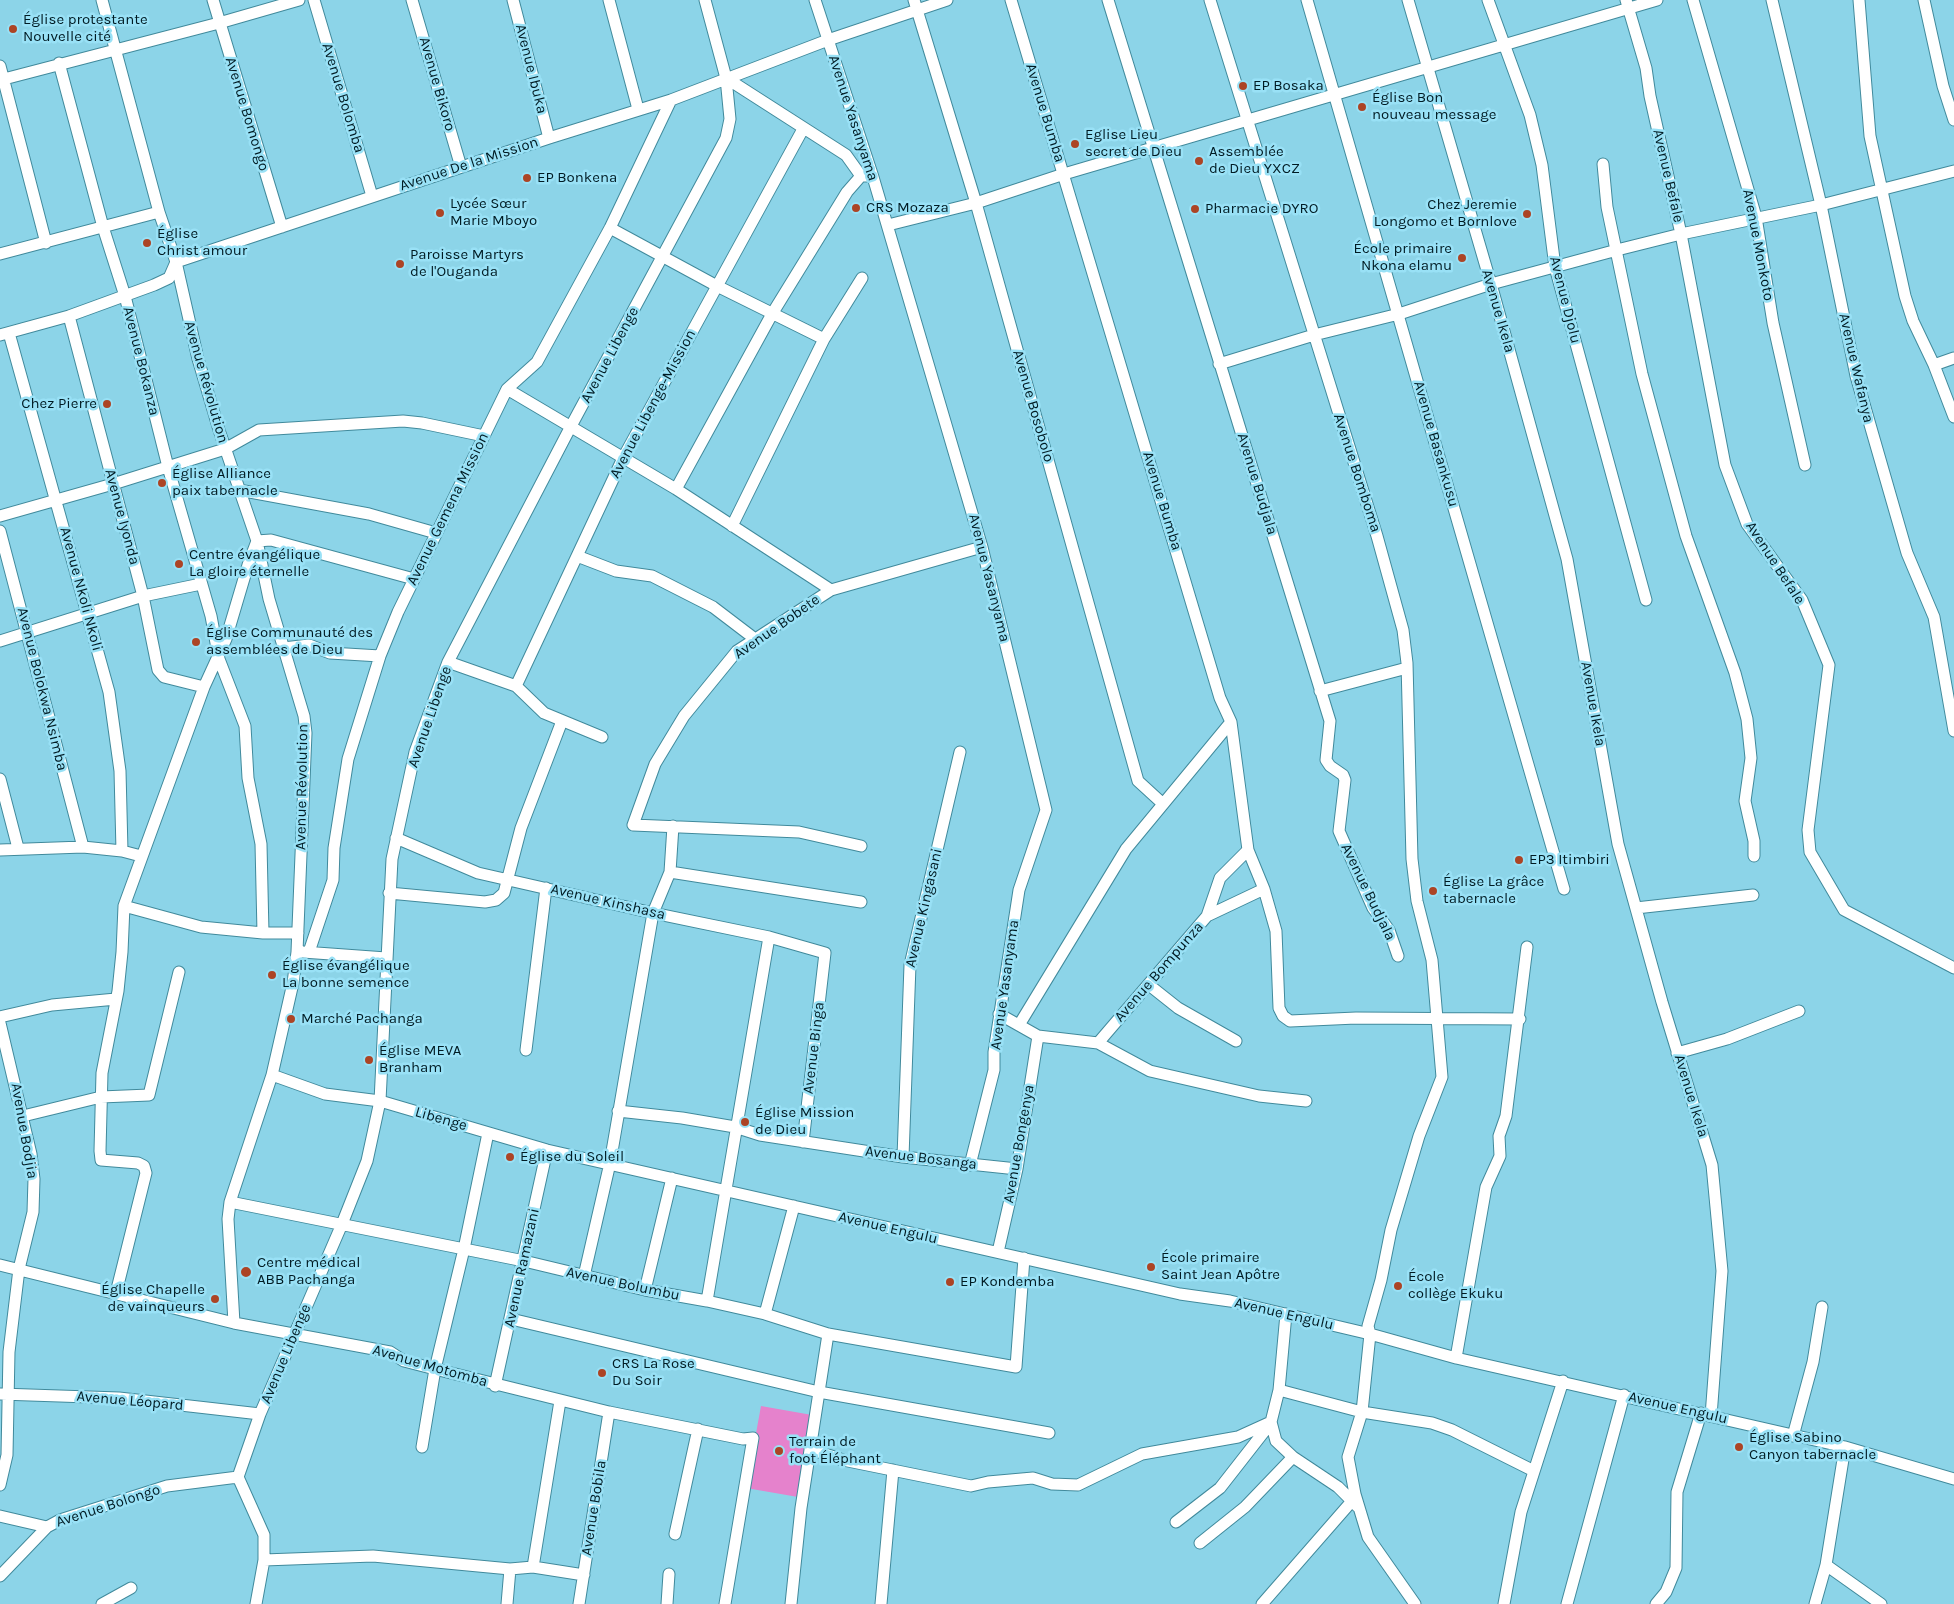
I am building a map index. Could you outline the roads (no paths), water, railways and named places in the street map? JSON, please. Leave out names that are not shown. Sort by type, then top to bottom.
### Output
[{"type":"street","name":"Avenue Révolution","points":[[102,0],[159,212],[176,262],[198,359],[225,449],[257,541],[266,586],[304,716],[306,733],[298,933],[303,952],[272,1076],[230,1202],[228,1219],[234,1323]]},
{"type":"street","name":"Avenue Bomongo","points":[[213,0],[282,227]]},
{"type":"street","points":[[4,79],[59,63],[219,23],[299,0]]},
{"type":"street","name":"Avenue Bolomba","points":[[314,0],[372,196]]},
{"type":"street","name":"Avenue Bikoro","points":[[412,0],[461,167]]},
{"type":"street","name":"Avenue Ibuka","points":[[513,0],[549,138]]},
{"type":"street","points":[[609,0],[638,109]]},
{"type":"street","name":"Avenue Libenge","points":[[238,1477],[260,1414],[342,1224],[366,1161],[380,1101],[389,892],[396,838],[415,752],[448,662],[570,428],[726,138],[730,119],[726,78],[705,0]]},
{"type":"street","name":"Avenue Yasanyama","points":[[815,0],[888,225],[982,547],[1046,810],[1019,890],[999,1014],[994,1052],[994,1070],[970,1165]]},
{"type":"street","name":"Avenue De la Mission","points":[[176,262],[549,138],[671,100],[915,5],[947,0]]},
{"type":"street","name":"Avenue Bumba","points":[[1011,0],[1220,698],[1231,722],[1248,850],[1264,889],[1276,931],[1279,1008],[1283,1016],[1290,1021],[1356,1018],[1437,1020]]},
{"type":"street","name":"Avenue Budjala","points":[[1108,0],[1330,721],[1327,763],[1344,775],[1345,780],[1339,832],[1373,908],[1389,930],[1398,956]]},
{"type":"street","name":"Avenue Bomboma","points":[[1210,0],[1388,574],[1403,630],[1407,668],[1412,859],[1417,901],[1432,960],[1442,1077],[1419,1136],[1391,1230],[1382,1280],[1368,1326],[1370,1334],[1362,1412],[1348,1457],[1356,1504],[1368,1537],[1415,1604]]},
{"type":"street","name":"Avenue Basankusu","points":[[1306,0],[1564,889]]},
{"type":"street","name":"Avenue Ikela","points":[[1408,0],[1491,284],[1567,559],[1618,844],[1712,1165],[1721,1261],[1706,1414],[1677,1492],[1676,1568],[1666,1592],[1656,1604]]},
{"type":"street","name":"Avenue Djolu","points":[[1488,0],[1502,44],[1530,114],[1542,165],[1555,267],[1646,600]]},
{"type":"street","points":[[888,225],[976,203],[1064,174],[1502,44],[1627,4],[1656,0]]},
{"type":"street","name":"Avenue Monkoto","points":[[1694,0],[1756,217],[1773,323],[1805,464]]},
{"type":"street","name":"Avenue Wafanya","points":[[1772,0],[1821,204],[1856,376],[1874,446],[1907,554],[1934,617],[1954,731]]},
{"type":"street","points":[[1859,0],[1870,136],[1883,187],[1905,296],[1913,320],[1934,364],[1954,417]]},
{"type":"street","points":[[1924,0],[1943,86],[1954,120]]},
{"type":"street","name":"Avenue Befale","points":[[1627,4],[1646,68],[1650,96],[1681,234],[1725,465],[1747,524],[1802,600],[1829,665],[1808,830],[1810,852],[1844,910],[1954,968]]},
{"type":"street","name":"Avenue Bosobolo","points":[[915,5],[976,203],[1138,781],[1162,803]]},
{"type":"street","name":"Avenue Bokanza","points":[[59,63],[210,616],[219,659],[245,726],[248,778],[261,844],[264,933]]},
{"type":"street","points":[[0,66],[46,242]]},
{"type":"street","points":[[726,78],[846,155],[861,176],[873,177]]},
{"type":"street","name":"Avenue Gemena Mission","points":[[303,952],[333,880],[334,848],[348,759],[380,656],[436,533],[508,389],[537,362],[610,228],[671,100]]},
{"type":"street","name":"Avenue Libenge-Mission","points":[[516,686],[623,458],[803,129]]},
{"type":"street","points":[[1603,164],[1607,208],[1642,374],[1686,536],[1734,673],[1747,719],[1751,758],[1745,801],[1754,841],[1754,856]]},
{"type":"street","points":[[1219,364],[1314,335],[1398,314],[1491,284],[1617,250],[1756,217],[1821,204],[1883,187],[1954,171]]},
{"type":"street","points":[[676,489],[772,314],[847,192],[861,176]]},
{"type":"street","points":[[0,254],[159,212]]},
{"type":"street","points":[[610,228],[717,286],[824,339]]},
{"type":"street","points":[[5,334],[69,316],[169,278],[176,262]]},
{"type":"street","points":[[732,526],[824,339],[862,278]]},
{"type":"street","name":"Avenue Iyonda","points":[[69,316],[143,596],[158,670],[164,677],[204,687]]},
{"type":"street","name":"Avenue Nkoli Nkoli","points":[[5,334],[56,499],[109,692],[119,761],[122,851]]},
{"type":"street","points":[[1934,364],[1954,358]]},
{"type":"street","points":[[508,389],[570,428],[676,489],[831,590]]},
{"type":"street","points":[[0,516],[113,484],[225,449],[259,430],[403,421],[422,422],[484,436]]},
{"type":"street","points":[[239,490],[369,514],[436,533]]},
{"type":"street","name":"Avenue Bolokwa Nsimba","points":[[0,531],[83,847]]},
{"type":"street","points":[[116,1293],[146,1173],[144,1166],[138,1163],[101,1160],[99,1142],[102,1074],[116,999],[122,952],[124,906],[204,687],[219,659],[257,541],[271,540],[350,563],[384,569],[414,579]]},
{"type":"street","name":"Avenue Bobete","points":[[673,826],[633,825],[655,764],[684,716],[737,651],[831,590],[982,547]]},
{"type":"street","points":[[577,556],[616,571],[652,576],[714,607],[755,639]]},
{"type":"street","points":[[0,641],[143,596],[201,584]]},
{"type":"street","points":[[284,648],[308,646],[330,653],[380,656]]},
{"type":"street","points":[[448,662],[516,686],[544,713],[602,737]]},
{"type":"street","points":[[1320,691],[1407,668]]},
{"type":"street","points":[[389,892],[485,902],[496,900],[504,893],[522,828],[562,720]]},
{"type":"street","points":[[1019,1025],[1126,850],[1162,803],[1231,722]]},
{"type":"street","name":"Avenue Kingasani","points":[[902,1157],[910,965],[960,752]]},
{"type":"street","points":[[0,779],[18,848]]},
{"type":"street","points":[[584,1276],[610,1163],[653,913],[670,872],[673,826],[799,832],[861,846]]},
{"type":"street","name":"Avenue Kinshasa","points":[[396,838],[478,873],[653,913],[769,936],[825,953]]},
{"type":"street","points":[[0,850],[83,847],[122,851],[141,856]]},
{"type":"street","name":"Avenue Bompunza","points":[[1098,1043],[1207,916],[1220,878],[1248,850]]},
{"type":"street","points":[[670,872],[861,902]]},
{"type":"street","points":[[526,1050],[546,888]]},
{"type":"street","points":[[1207,916],[1264,889]]},
{"type":"street","points":[[1636,908],[1753,895]]},
{"type":"street","points":[[124,906],[201,927],[264,933],[298,933]]},
{"type":"street","points":[[707,1301],[769,936]]},
{"type":"street","points":[[1456,1358],[1486,1187],[1500,1156],[1499,1136],[1506,1116],[1520,1019],[1527,947]]},
{"type":"street","points":[[303,952],[386,958]]},
{"type":"street","name":"Avenue Binga","points":[[803,1142],[825,953]]},
{"type":"street","points":[[23,1116],[102,1097],[149,1095],[178,972]]},
{"type":"street","points":[[1149,985],[1178,1008],[1236,1041]]},
{"type":"street","points":[[0,1017],[52,1005],[116,999]]},
{"type":"street","points":[[1678,1053],[1727,1039],[1799,1011]]},
{"type":"street","points":[[999,1014],[1038,1036],[1098,1043],[1150,1071],[1258,1096],[1306,1101]]},
{"type":"street","points":[[1437,1020],[1520,1019]]},
{"type":"street","name":"Avenue Bodjia","points":[[0,1022],[23,1116],[34,1179],[33,1212],[19,1269],[4,1394],[7,1455],[0,1485]]},
{"type":"street","name":"Avenue Bongenya","points":[[998,1252],[1017,1169],[1038,1036]]},
{"type":"street","name":"Libenge","points":[[272,1076],[326,1094],[380,1101],[547,1150],[610,1163]]},
{"type":"street","name":"Avenue Bosanga","points":[[618,1111],[682,1118],[736,1127],[760,1135],[902,1157],[1017,1169]]},
{"type":"street","points":[[422,1447],[434,1369],[464,1249],[488,1133]]},
{"type":"street","name":"Avenue Ramazani","points":[[495,1386],[547,1150]]},
{"type":"street","name":"Avenue Engulu","points":[[610,1163],[1180,1294],[1230,1301],[1286,1314],[1370,1334],[1456,1358],[1845,1447],[1954,1479]]},
{"type":"street","points":[[645,1290],[672,1178]]},
{"type":"street","name":"Avenue Bolumbu","points":[[230,1202],[524,1261],[645,1290],[707,1301],[765,1314],[828,1334],[1016,1366],[1024,1258]]},
{"type":"street","points":[[765,1314],[794,1206]]},
{"type":"street","name":"Avenue Motomba","points":[[0,1265],[234,1323],[390,1352],[404,1361],[495,1386],[560,1401],[743,1439],[753,1438],[725,1604]]},
{"type":"street","points":[[1793,1436],[1813,1362],[1822,1307]]},
{"type":"street","points":[[1176,1522],[1220,1488],[1271,1422],[1280,1390],[1286,1314]]},
{"type":"street","points":[[510,1319],[819,1392],[1049,1433]]},
{"type":"street","points":[[791,1604],[810,1449],[828,1334]]},
{"type":"street","points":[[1504,1604],[1521,1512],[1563,1381]]},
{"type":"street","points":[[1280,1390],[1362,1412],[1432,1423],[1452,1430],[1534,1471]]},
{"type":"street","name":"Avenue Léopard","points":[[4,1394],[119,1398],[260,1414]]},
{"type":"street","points":[[1567,1604],[1624,1395]]},
{"type":"street","points":[[533,1567],[560,1401]]},
{"type":"street","name":"Avenue Bobila","points":[[579,1604],[609,1412]]},
{"type":"street","points":[[1262,1604],[1356,1504],[1338,1486],[1293,1457],[1276,1441],[1271,1422]]},
{"type":"street","points":[[810,1449],[843,1460],[971,1486],[988,1482],[1032,1478],[1052,1484],[1078,1484],[1142,1454],[1238,1437],[1271,1422]]},
{"type":"street","points":[[675,1534],[698,1429]]},
{"type":"street","points":[[1815,1604],[1826,1565],[1845,1447]]},
{"type":"street","points":[[1200,1543],[1245,1507],[1293,1457]]},
{"type":"street","points":[[881,1604],[894,1470]]},
{"type":"street","points":[[238,1477],[264,1535],[264,1560],[256,1604]]},
{"type":"street","name":"Avenue Bolongo","points":[[0,1576],[47,1527],[60,1520],[167,1486],[238,1477]]},
{"type":"street","points":[[0,1516],[47,1527]]},
{"type":"street","points":[[264,1560],[373,1556],[510,1569],[533,1567],[584,1575]]},
{"type":"street","points":[[1826,1565],[1881,1604]]},
{"type":"street","points":[[507,1604],[510,1569]]},
{"type":"street","points":[[667,1604],[669,1574]]},
{"type":"street","points":[[102,1604],[131,1588]]},
{"type":"place","name":"Église protestante Nouvelle cité","points":[[13,29]]},
{"type":"place","name":"EP Bosaka","points":[[1243,86]]},
{"type":"place","name":"Église Bon nouveau message","points":[[1362,107]]},
{"type":"place","name":"Eglise Lieu secret de Dieu","points":[[1075,144]]},
{"type":"place","name":"Assemblée de Dieu YXCZ","points":[[1199,161]]},
{"type":"place","name":"EP Bonkena","points":[[527,178]]},
{"type":"place","name":"CRS Mozaza","points":[[856,208]]},
{"type":"place","name":"Pharmacie DYRO","points":[[1195,209]]},
{"type":"place","name":"Lycée Sœur Marie Mboyo","points":[[440,213]]},
{"type":"place","name":"Chez Jeremie Longomo et Bornlove","points":[[1527,214]]},
{"type":"place","name":"Église Christ amour","points":[[147,243]]},
{"type":"place","name":"École primaire Nkona elamu","points":[[1462,258]]},
{"type":"place","name":"Paroisse Martyrs de l'Ouganda","points":[[400,264]]},
{"type":"place","name":"Chez Pierre","points":[[107,404]]},
{"type":"place","name":"Église Alliance paix tabernacle","points":[[162,483]]},
{"type":"place","name":"Centre évangélique La gloire éternelle","points":[[179,564]]},
{"type":"place","name":"Église Communauté des assemblées de Dieu","points":[[196,642]]},
{"type":"place","name":"EP3 Itimbiri","points":[[1519,860]]},
{"type":"place","name":"Église La grâce tabernacle","points":[[1433,891]]},
{"type":"place","name":"Église évangélique La bonne semence","points":[[272,975]]},
{"type":"place","name":"Marché Pachanga","points":[[291,1019]]},
{"type":"place","name":"Église MEVA Branham","points":[[369,1060]]},
{"type":"place","name":"Église Mission de Dieu","points":[[745,1122]]},
{"type":"place","name":"Église du Soleil","points":[[510,1157]]},
{"type":"place","name":"École primaire Saint Jean Apôtre","points":[[1151,1267]]},
{"type":"place","name":"Centre médical ABB Pachanga","points":[[246,1272]]},
{"type":"place","name":"EP Kondemba","points":[[950,1282]]},
{"type":"place","name":"École collège Ekuku","points":[[1398,1286]]},
{"type":"place","name":"Église Chapelle de vainqueurs","points":[[215,1299]]},
{"type":"place","name":"CRS La Rose Du Soir","points":[[602,1373]]},
{"type":"place","name":"Église Sabino Canyon tabernacle","points":[[1739,1447]]},
{"type":"place","name":"Terrain de foot Éléphant","points":[[779,1451]]}]
